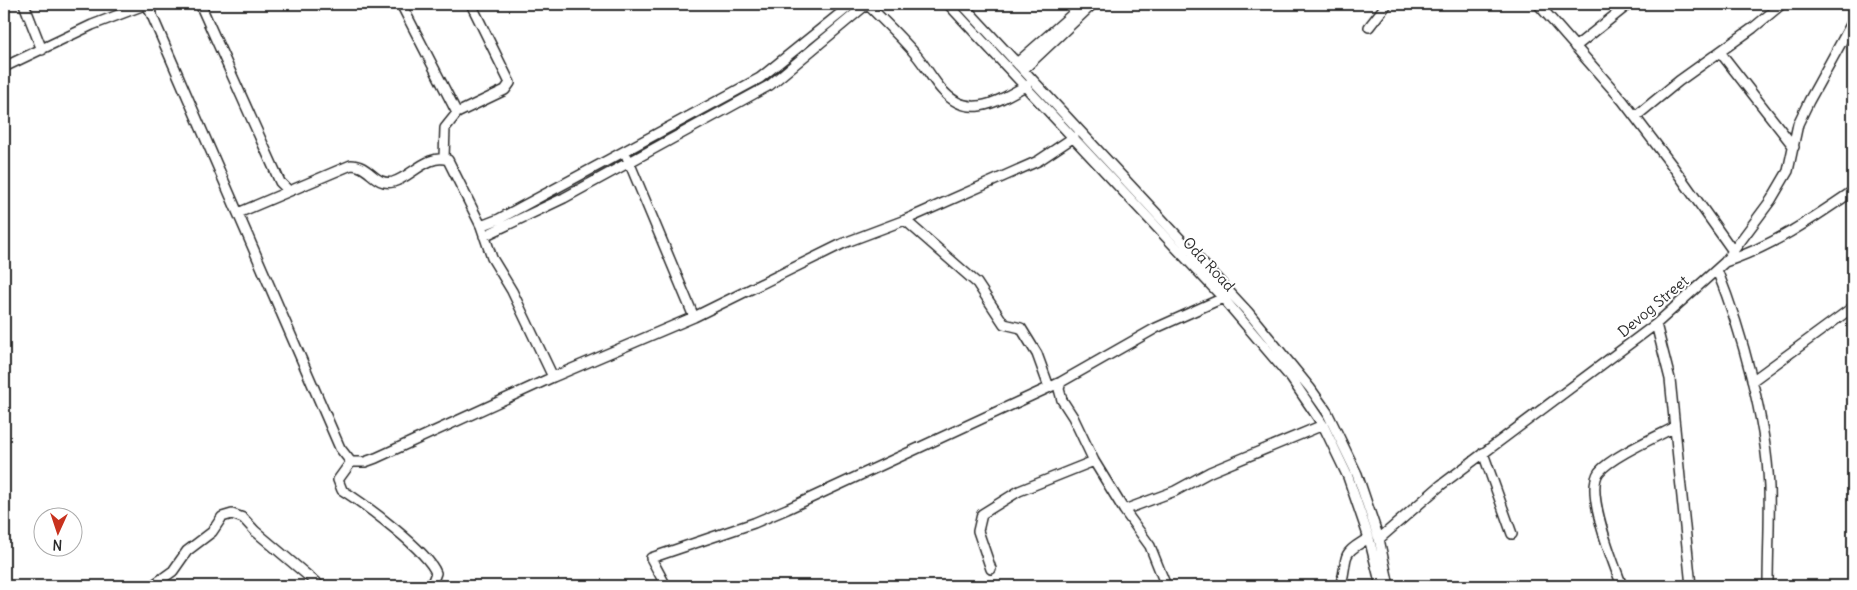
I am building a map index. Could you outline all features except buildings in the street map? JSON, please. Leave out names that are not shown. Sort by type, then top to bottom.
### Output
[{"type":"street","points":[[24,4],[42,50]]},
{"type":"street","points":[[4,67],[42,50],[124,7],[147,4],[329,425],[340,448],[351,462]]},
{"type":"street","points":[[200,4],[280,182],[289,191]]},
{"type":"street","points":[[401,4],[457,113]]},
{"type":"street","points":[[444,158],[445,128],[457,113],[505,90],[510,83],[471,4]]},
{"type":"street","points":[[484,236],[564,198],[626,157],[754,81],[852,4]]},
{"type":"street","points":[[481,226],[499,220],[759,91],[794,67],[867,4],[918,56],[942,91],[959,105],[976,108],[998,101],[1027,85]]},
{"type":"street","name":"Oda Road","points":[[948,4],[1027,85],[1222,298],[1291,378],[1323,426],[1348,477],[1374,538],[1381,586]]},
{"type":"street","name":"Oda Road","points":[[962,4],[1086,135],[1248,312],[1310,388],[1327,412],[1357,474],[1389,586]]},
{"type":"street","points":[[1020,66],[1084,4]]},
{"type":"street","points":[[1020,66],[1093,4]]},
{"type":"street","points":[[1370,28],[1387,4]]},
{"type":"street","points":[[1538,4],[1635,117],[1733,251]]},
{"type":"street","points":[[1576,47],[1629,4]]},
{"type":"street","points":[[1635,117],[1679,80],[1720,52],[1782,4]]},
{"type":"street","name":"Devog Street","points":[[1340,586],[1345,555],[1352,548],[1374,538],[1483,453],[1656,324],[1725,262],[1771,200],[1784,178],[1794,147],[1798,124],[1808,101],[1853,21]]},
{"type":"street","points":[[976,34],[983,28]]},
{"type":"street","points":[[1720,52],[1794,147]]},
{"type":"street","points":[[754,81],[759,91]]},
{"type":"street","points":[[351,462],[365,462],[376,458],[553,377],[694,317],[844,243],[905,220],[1038,162],[1074,137]]},
{"type":"street","points":[[626,157],[694,317]]},
{"type":"street","points":[[238,213],[351,165],[363,166],[377,180],[394,182],[422,165],[444,158]]},
{"type":"street","points":[[444,158],[450,163],[481,226],[492,258],[512,291],[553,377]]},
{"type":"street","points":[[1725,262],[1753,252],[1791,233],[1853,191]]},
{"type":"street","points":[[905,220],[936,249],[953,260],[977,283],[1004,324],[1021,328],[1037,354],[1049,387]]},
{"type":"street","points":[[1717,270],[1730,304],[1752,381],[1766,455],[1769,487],[1768,586]]},
{"type":"street","points":[[666,586],[651,558],[754,523],[788,509],[1061,382],[1156,328],[1222,298]]},
{"type":"street","points":[[1752,381],[1853,309]]},
{"type":"street","points":[[1656,324],[1670,379],[1691,586]]},
{"type":"street","points":[[1061,382],[1060,394],[1094,461],[1124,510],[1150,546],[1166,586]]},
{"type":"street","points":[[1124,510],[1175,492],[1210,472],[1323,426]]},
{"type":"street","points":[[1622,586],[1599,520],[1595,486],[1598,474],[1618,458],[1675,427]]},
{"type":"street","points":[[1483,453],[1512,534]]},
{"type":"street","points":[[992,569],[978,531],[982,514],[1019,491],[1094,461]]},
{"type":"street","points":[[351,462],[338,480],[342,490],[401,535],[430,562],[436,573],[431,586]]},
{"type":"street","points":[[152,586],[173,571],[187,551],[212,532],[222,518],[232,514],[243,518],[255,531],[320,586]]}]
